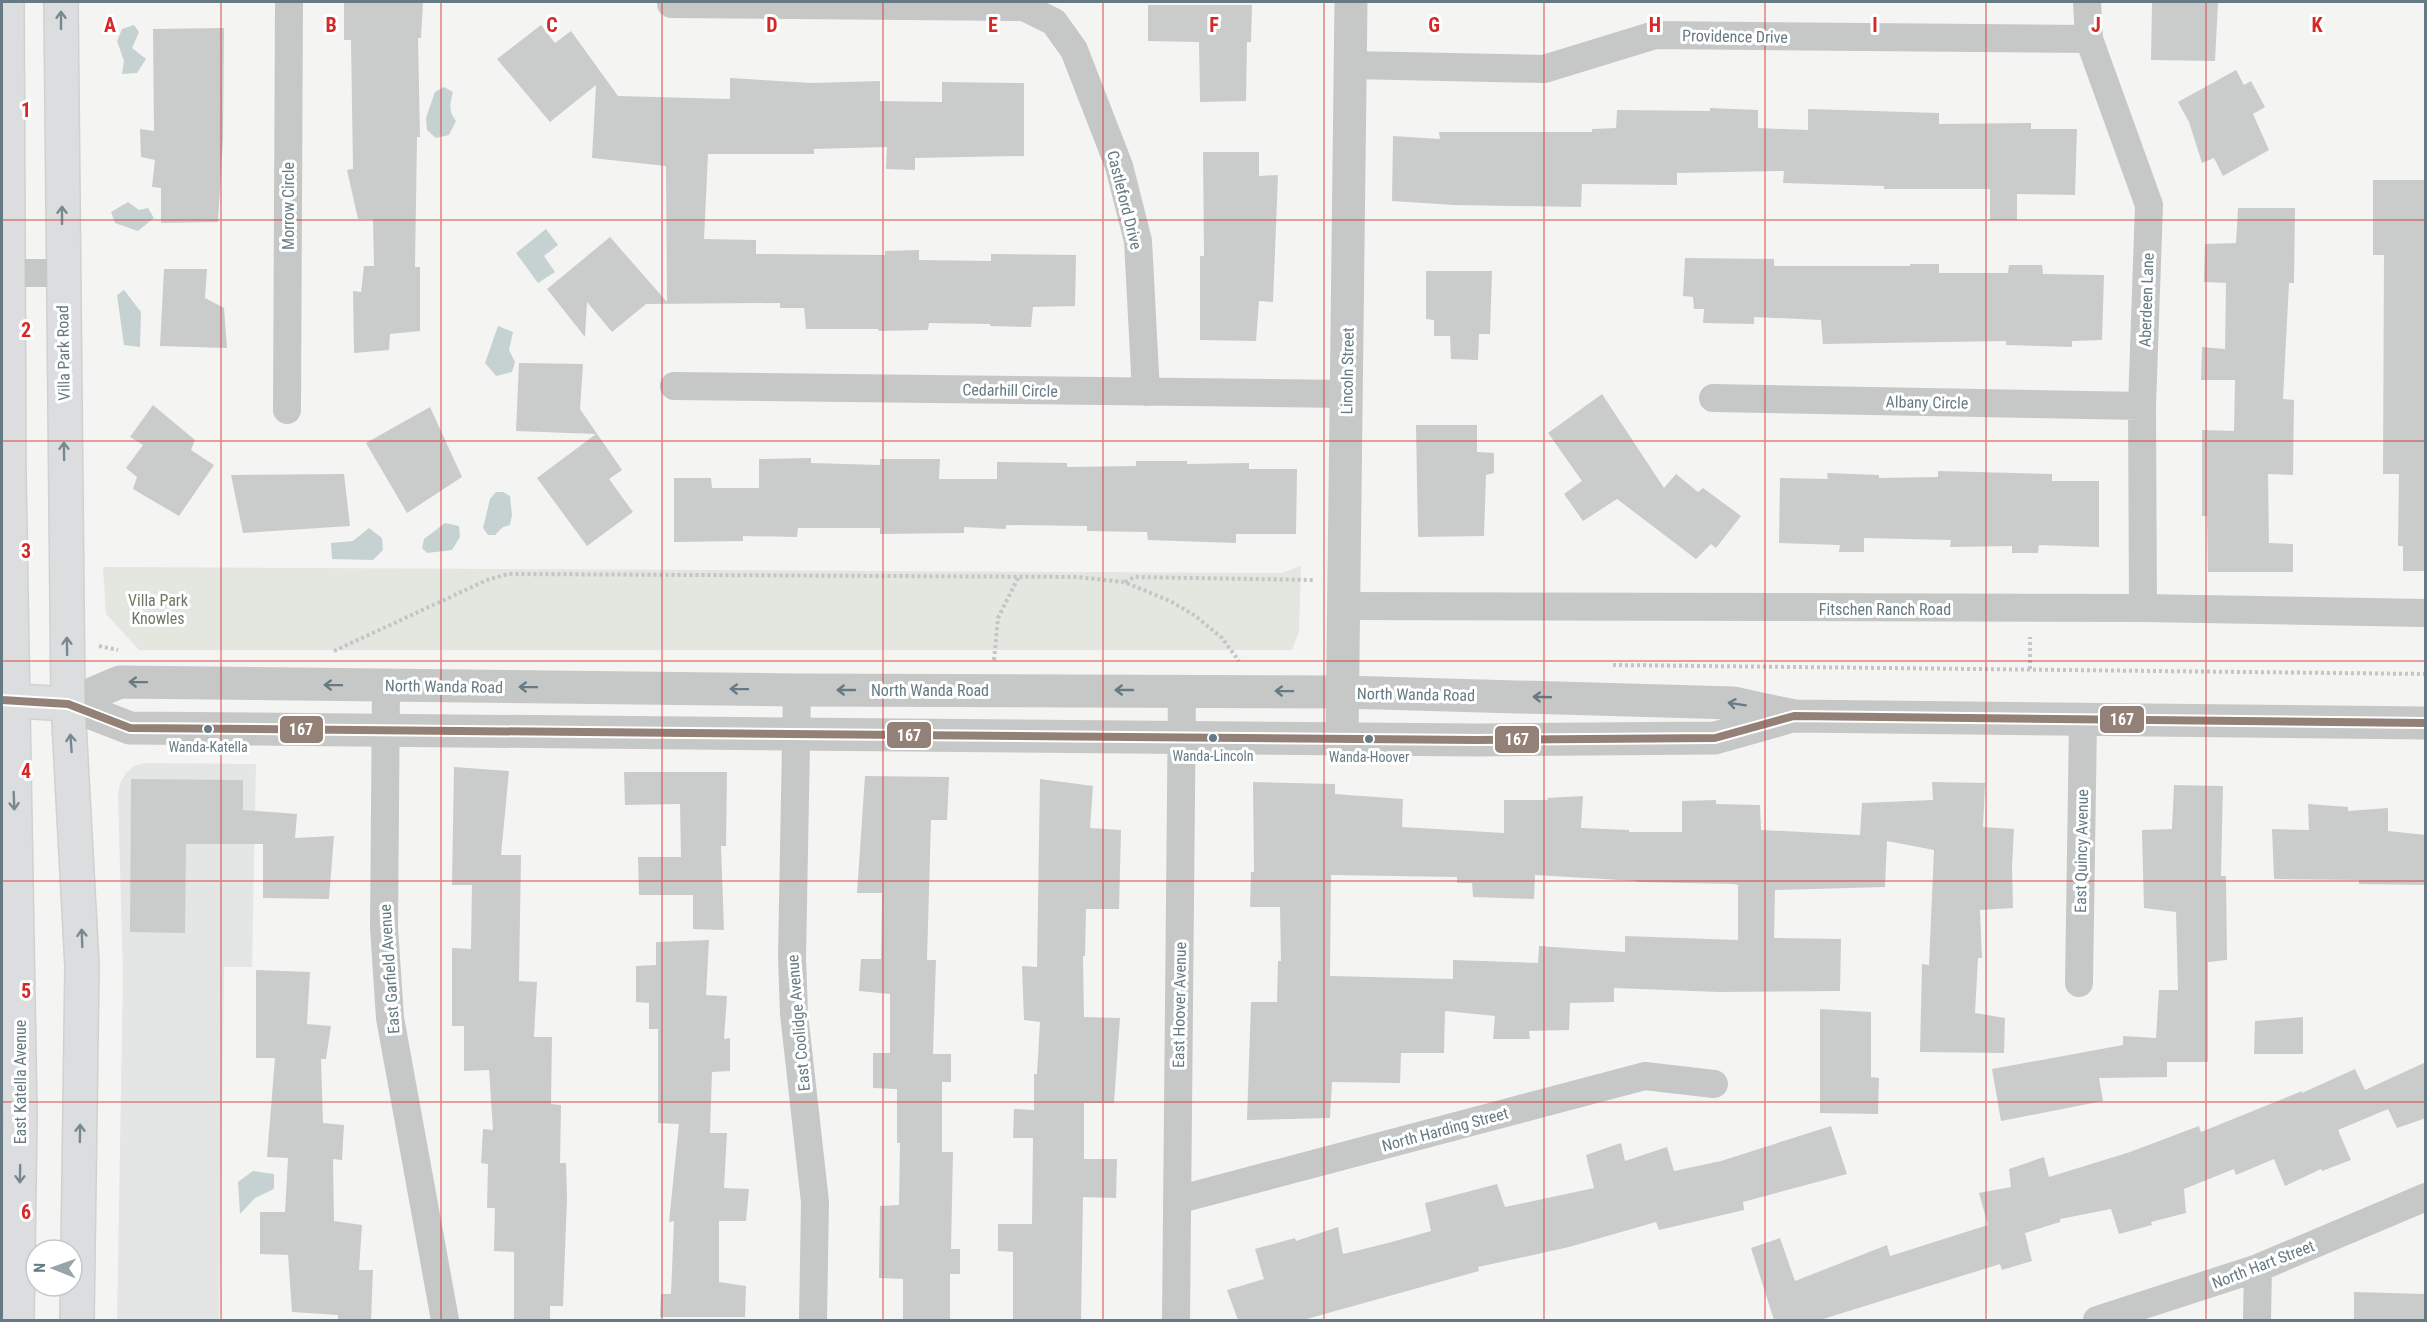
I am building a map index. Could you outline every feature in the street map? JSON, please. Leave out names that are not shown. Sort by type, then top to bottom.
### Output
[{"type":"main road","points":[[7,700],[5,273],[8,2]]},
{"type":"main road","name":"Villa Park Road","points":[[61,2],[68,704]]},
{"type":"main road","name":"North Wanda Road","points":[[7,700],[68,704]]},
{"type":"main road","name":"East Katella Avenue","points":[[7,700],[20,1045],[17,1320]]},
{"type":"main road","points":[[68,704],[82,966],[76,1238]]},
{"type":"main road","points":[[76,1298],[77,1320]]},
{"type":"street","name":"Morrow Circle","points":[[287,410],[288,2]]},
{"type":"street","name":"Lincoln Street","points":[[1342,740],[1351,2]]},
{"type":"street","name":"Aberdeen Lane","points":[[2087,2],[2089,39],[2149,205],[2142,406],[2143,608]]},
{"type":"street","name":"Castleford Drive","points":[[672,4],[1024,7],[1054,22],[1074,50],[1119,166],[1138,241],[1146,392]]},
{"type":"street","name":"Providence Drive","points":[[1351,65],[1544,69],[1655,35],[2089,39]]},
{"type":"street","points":[[5,273],[62,273]]},
{"type":"street","name":"Cedarhill Circle","points":[[674,386],[1346,394]]},
{"type":"street","name":"Albany Circle","points":[[1713,398],[2142,406]]},
{"type":"street","name":"Fitschen Ranch Road","points":[[1344,593],[2426,613]]},
{"type":"street","name":"North Wanda Road","points":[[68,704],[120,682],[797,690],[1182,690],[1733,703],[1794,716],[2426,723]]},
{"type":"street","name":"East Garfield Avenue","points":[[386,686],[384,928],[390,1018],[445,1320]]},
{"type":"street","name":"East Coolidge Avenue","points":[[797,690],[792,957],[794,1014],[815,1202],[813,1320]]},
{"type":"street","name":"East Hoover Avenue","points":[[1176,1320],[1182,690]]},
{"type":"street","name":"North Wanda Road","points":[[68,704],[130,728],[1182,739],[1715,738],[1794,716]]},
{"type":"street","name":"East Quincy Avenue","points":[[2079,983],[2083,720]]},
{"type":"street","name":"North Harding Street","points":[[1178,1200],[1646,1076],[1714,1084]]},
{"type":"street","name":"North Hart Street","points":[[2097,1320],[2258,1268],[2426,1197]]},
{"type":"street","points":[[2257,1320],[2258,1268]]},
{"type":"path","points":[[325,656],[487,580],[508,574],[1077,577],[1124,582],[1170,601],[1194,615],[1222,638],[1246,666]]},
{"type":"path","points":[[1124,582],[1134,577],[1344,593]]},
{"type":"path","points":[[994,661],[998,618],[1017,578]]},
{"type":"path","points":[[67,644],[110,647],[129,653]]},
{"type":"path","points":[[1609,665],[2426,674]]},
{"type":"shaded area","points":[[134,25],[139,32],[132,48],[146,59],[137,73],[122,74],[124,61],[117,41],[122,29]]},
{"type":"shaded area","points":[[444,87],[453,92],[450,107],[456,121],[449,135],[436,138],[427,130],[426,118],[435,92]]},
{"type":"shaded area","points":[[128,202],[139,210],[148,208],[154,218],[138,231],[115,223],[111,212]]},
{"type":"shaded area","points":[[546,229],[558,245],[544,256],[555,272],[538,283],[516,253]]},
{"type":"shaded area","points":[[124,290],[141,312],[140,347],[124,345],[117,295]]},
{"type":"shaded area","points":[[498,326],[513,332],[509,350],[515,362],[512,372],[496,376],[485,363]]},
{"type":"shaded area","points":[[496,492],[503,492],[510,496],[512,515],[510,525],[503,527],[495,535],[488,535],[483,528],[490,499]]},
{"type":"shaded area","points":[[445,523],[459,526],[460,537],[452,550],[427,553],[422,548],[424,539]]},
{"type":"shaded area","points":[[369,528],[382,538],[383,550],[373,560],[332,559],[331,543],[353,541]]},
{"type":"shaded area","points":[[145,763],[256,764],[252,967],[224,967],[219,1320],[117,1320],[123,975],[118,795],[120,783],[126,773],[134,766]]},
{"type":"shaded area","points":[[253,1171],[274,1174],[274,1189],[255,1198],[240,1214],[238,1182]]},
{"type":"green space","name":"Villa Park Knowles","points":[[1301,566],[1299,632],[1292,650],[139,650],[106,614],[103,567],[1282,573]]},
{"type":"building","points":[[344,2],[423,2],[421,38],[418,38],[420,137],[417,137],[415,267],[420,267],[420,331],[390,334],[389,350],[354,353],[353,291],[361,292],[364,266],[374,266],[373,219],[358,219],[347,170],[353,169],[351,40],[344,40]]},
{"type":"building","points":[[2152,2],[2218,2],[2215,61],[2151,60]]},
{"type":"building","points":[[1148,5],[1252,5],[1251,42],[1247,42],[1246,101],[1200,102],[1199,42],[1148,41]]},
{"type":"building","points":[[541,25],[555,43],[571,31],[618,96],[730,99],[730,78],[812,83],[880,81],[880,101],[942,102],[942,82],[1024,83],[1024,156],[915,158],[915,170],[886,169],[887,147],[814,149],[814,154],[708,154],[704,239],[756,240],[756,254],[885,255],[885,251],[919,250],[919,260],[991,261],[991,254],[1076,255],[1075,306],[1033,307],[1031,327],[929,323],[928,330],[879,331],[878,329],[806,329],[804,308],[780,308],[780,303],[646,304],[612,332],[587,302],[585,337],[547,289],[610,237],[667,302],[666,166],[592,158],[596,85],[550,122],[497,59]]},
{"type":"building","points":[[224,28],[223,139],[218,222],[161,223],[161,188],[152,187],[155,160],[141,157],[140,129],[154,131],[153,29]]},
{"type":"building","points":[[2236,70],[2244,85],[2251,81],[2265,107],[2253,114],[2269,150],[2223,176],[2214,158],[2202,163],[2189,122],[2178,102]]},
{"type":"building","points":[[1710,108],[1758,110],[1758,128],[1808,130],[1808,109],[1939,113],[1939,124],[2031,123],[2031,129],[2077,129],[2075,195],[2017,194],[2017,220],[1990,220],[1990,189],[1884,189],[1884,186],[1783,183],[1784,171],[1677,173],[1677,185],[1582,184],[1581,207],[1454,205],[1392,201],[1393,136],[1440,139],[1439,132],[1592,132],[1592,129],[1616,128],[1617,110],[1710,111]]},
{"type":"building","points":[[1203,152],[1259,152],[1259,176],[1278,175],[1273,302],[1259,301],[1256,341],[1200,340],[1200,256],[1204,256]]},
{"type":"building","points":[[2373,180],[2426,180],[2426,571],[2403,571],[2403,546],[2398,546],[2399,474],[2383,474],[2384,255],[2373,255]]},
{"type":"building","points":[[2238,208],[2295,208],[2294,283],[2289,283],[2283,399],[2294,400],[2293,475],[2268,474],[2269,543],[2293,544],[2293,572],[2208,572],[2207,516],[2202,516],[2202,430],[2234,431],[2235,380],[2201,380],[2202,347],[2225,349],[2226,283],[2204,282],[2205,244],[2236,243]]},
{"type":"building","points":[[1685,258],[1774,259],[1774,266],[1939,264],[1939,273],[2008,273],[2009,265],[2042,265],[2043,274],[2104,275],[2102,340],[2072,341],[2072,347],[2006,345],[2006,341],[1823,344],[1821,320],[1754,317],[1754,324],[1703,323],[1704,309],[1694,309],[1693,297],[1683,296]]},
{"type":"building","points":[[164,269],[207,269],[205,298],[224,308],[227,348],[160,346]]},
{"type":"building","points":[[1426,271],[1492,271],[1490,334],[1479,334],[1478,360],[1451,359],[1450,336],[1434,336],[1434,320],[1426,319]]},
{"type":"building","points":[[519,363],[583,364],[580,409],[622,470],[609,479],[633,512],[587,546],[537,478],[596,434],[516,431]]},
{"type":"building","points":[[1602,394],[1664,488],[1676,474],[1698,492],[1703,488],[1741,516],[1716,548],[1711,544],[1696,559],[1617,499],[1583,521],[1564,494],[1582,481],[1548,433]]},
{"type":"building","points":[[153,405],[195,440],[191,450],[214,465],[179,516],[133,489],[137,477],[126,468],[143,445],[130,437]]},
{"type":"building","points":[[430,407],[462,477],[407,513],[366,443]]},
{"type":"building","points":[[1416,425],[1477,425],[1477,452],[1494,453],[1494,473],[1486,475],[1484,536],[1418,537]]},
{"type":"building","points":[[811,458],[811,463],[880,465],[880,459],[940,459],[939,479],[997,479],[997,462],[1067,463],[1067,467],[1136,466],[1136,461],[1187,461],[1187,464],[1249,463],[1249,469],[1297,469],[1296,534],[1236,534],[1236,543],[1148,540],[1147,532],[1087,531],[1087,526],[1006,525],[1006,529],[964,527],[964,533],[880,534],[880,528],[798,528],[797,537],[743,536],[743,541],[674,542],[674,478],[711,478],[712,488],[759,488],[759,459]]},
{"type":"building","points":[[1938,471],[2052,474],[2052,481],[2099,481],[2099,547],[2039,545],[2038,553],[2012,553],[2012,546],[1950,547],[1951,540],[1864,538],[1864,552],[1839,552],[1840,545],[1779,543],[1780,478],[1828,479],[1827,473],[1879,475],[1879,478],[1938,477]]},
{"type":"building","points":[[344,474],[350,526],[243,533],[231,475]]},
{"type":"building","points":[[454,767],[509,771],[501,855],[521,855],[519,981],[537,982],[534,1037],[552,1037],[551,1104],[561,1105],[560,1163],[566,1163],[563,1306],[550,1306],[550,1320],[514,1320],[514,1252],[494,1251],[495,1208],[487,1208],[488,1164],[481,1163],[483,1129],[493,1130],[489,1070],[464,1071],[464,1026],[452,1026],[452,948],[471,949],[472,885],[452,885]]},
{"type":"building","points":[[624,772],[727,772],[726,846],[721,846],[724,930],[693,929],[693,895],[639,895],[638,857],[681,857],[680,804],[625,805]]},
{"type":"building","points":[[865,776],[949,777],[947,820],[931,820],[927,960],[936,960],[933,1054],[951,1054],[951,1082],[942,1082],[942,1152],[953,1152],[951,1249],[960,1249],[960,1274],[950,1274],[950,1320],[903,1320],[903,1279],[879,1278],[880,1206],[899,1205],[900,1143],[897,1143],[897,1089],[873,1088],[873,1053],[890,1053],[890,994],[859,991],[861,959],[881,959],[882,893],[857,893]]},
{"type":"building","points":[[131,779],[243,780],[243,810],[297,814],[295,838],[334,836],[329,899],[263,898],[263,844],[186,844],[185,933],[130,932]]},
{"type":"building","points":[[1040,779],[1093,786],[1090,828],[1121,830],[1119,909],[1086,909],[1085,956],[1083,956],[1084,1017],[1120,1018],[1114,1103],[1084,1103],[1084,1159],[1117,1159],[1116,1198],[1083,1197],[1081,1320],[1013,1320],[1013,1252],[998,1251],[998,1224],[1032,1224],[1033,1138],[1013,1138],[1014,1109],[1034,1110],[1034,1074],[1037,1074],[1040,1022],[1024,1020],[1022,966],[1037,967]]},
{"type":"building","points":[[1253,782],[1335,784],[1335,794],[1403,799],[1402,827],[1504,833],[1504,800],[1548,800],[1547,798],[1583,796],[1581,828],[1629,830],[1629,832],[1682,832],[1682,801],[1716,800],[1716,804],[1760,805],[1761,830],[1860,835],[1862,803],[1933,800],[1932,782],[1985,783],[1983,827],[2014,829],[2013,908],[1980,910],[1982,958],[1978,958],[1975,1013],[2005,1018],[2004,1053],[1920,1052],[1922,964],[1929,965],[1934,850],[1887,841],[1885,887],[1775,890],[1774,938],[1841,939],[1840,991],[1720,992],[1614,988],[1614,1002],[1570,1003],[1569,1030],[1529,1031],[1530,1039],[1493,1039],[1495,1016],[1445,1011],[1444,1053],[1401,1053],[1400,1083],[1332,1082],[1330,1118],[1247,1120],[1251,1002],[1277,1002],[1278,961],[1281,961],[1280,907],[1250,907],[1251,872],[1254,872]],"holes":[[[1331,875],[1457,877],[1457,883],[1472,883],[1473,897],[1534,899],[1535,875],[1637,882],[1734,884],[1738,885],[1738,940],[1625,936],[1625,952],[1539,946],[1538,963],[1453,960],[1453,979],[1330,976]]]},
{"type":"building","points":[[2174,785],[2223,786],[2221,876],[2226,876],[2227,960],[2208,962],[2208,1062],[2167,1062],[2167,1077],[2099,1078],[2103,1101],[2001,1121],[1992,1069],[2123,1045],[2123,1036],[2156,1038],[2159,990],[2178,990],[2176,912],[2144,908],[2142,830],[2172,829]]},
{"type":"building","points":[[2308,804],[2348,807],[2348,811],[2388,808],[2388,831],[2426,835],[2426,885],[2359,884],[2359,880],[2274,879],[2272,829],[2309,830]]},
{"type":"building","points":[[709,940],[706,995],[727,996],[724,1039],[730,1038],[730,1071],[712,1072],[710,1133],[727,1133],[724,1188],[749,1189],[746,1221],[719,1221],[719,1282],[746,1286],[745,1317],[660,1317],[661,1294],[671,1294],[674,1221],[669,1222],[679,1124],[658,1123],[658,1029],[649,1029],[649,1003],[636,1002],[636,966],[656,965],[656,942]]},
{"type":"building","points":[[256,970],[310,972],[307,1024],[331,1026],[326,1059],[321,1059],[323,1123],[344,1125],[342,1160],[333,1159],[334,1221],[362,1225],[359,1270],[373,1270],[371,1320],[338,1320],[338,1315],[292,1312],[288,1255],[260,1254],[260,1212],[285,1212],[288,1158],[267,1157],[275,1058],[256,1058]]},
{"type":"building","points":[[1820,1009],[1871,1012],[1871,1077],[1879,1078],[1878,1114],[1820,1113]]},
{"type":"building","points":[[2303,1017],[2303,1054],[2254,1054],[2255,1021]]},
{"type":"building","points":[[2426,1062],[2426,1118],[2397,1128],[2388,1109],[2338,1130],[2351,1160],[2322,1171],[2321,1169],[2285,1186],[2274,1159],[2236,1175],[2234,1169],[2184,1189],[2186,1213],[2151,1222],[2152,1225],[2119,1234],[2111,1209],[2060,1219],[2060,1222],[2025,1233],[2032,1261],[2002,1270],[2000,1264],[1820,1320],[1774,1320],[1751,1248],[1780,1238],[1795,1281],[1887,1245],[1890,1256],[1988,1225],[1979,1193],[2011,1187],[2009,1169],[2044,1157],[2049,1177],[2130,1152],[2199,1126],[2201,1132],[2302,1091],[2302,1093],[2355,1069],[2365,1090]]},
{"type":"building","points":[[1831,1126],[1847,1174],[1743,1202],[1744,1210],[1659,1230],[1656,1222],[1569,1247],[1478,1267],[1479,1271],[1303,1320],[1238,1320],[1227,1290],[1264,1279],[1255,1249],[1295,1238],[1296,1241],[1338,1227],[1343,1254],[1388,1243],[1431,1231],[1425,1203],[1497,1184],[1505,1207],[1594,1188],[1586,1155],[1621,1143],[1625,1161],[1667,1147],[1674,1171],[1721,1161]]},
{"type":"building","points":[[2354,1292],[2424,1294],[2424,1320],[2354,1320]]},
{"type":"transit line","name":"167","points":[[2,700],[68,704],[130,728],[1477,740],[1715,738],[1794,716],[2426,723]]},
{"type":"place","name":"Wanda-Katella","points":[[208,729]]},
{"type":"place","name":"Wanda-Lincoln","points":[[1213,738]]},
{"type":"place","name":"Wanda-Hoover","points":[[1369,739]]}]
